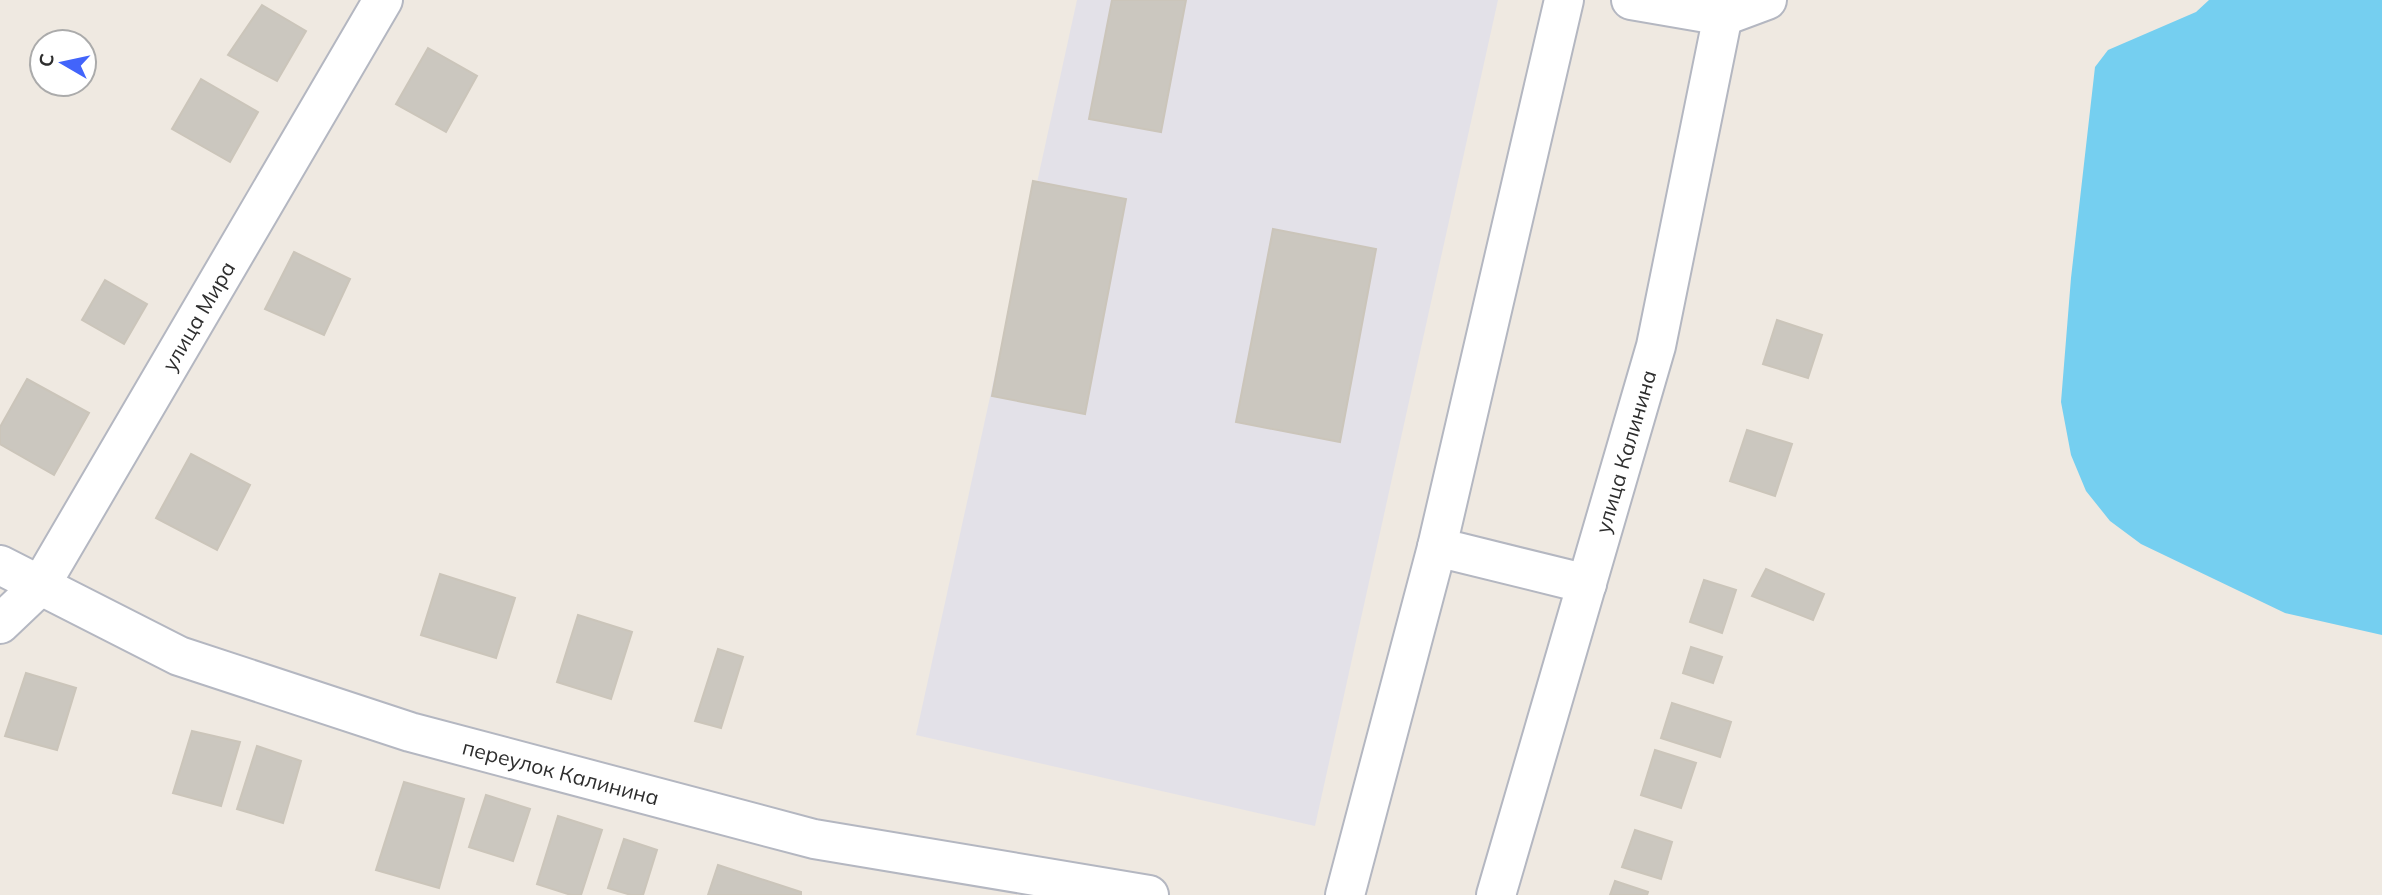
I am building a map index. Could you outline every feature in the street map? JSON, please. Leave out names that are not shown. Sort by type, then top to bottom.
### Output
[{"type":"street","name":"улица Мира","points":[[0,624],[40,586],[383,0]]},
{"type":"street","points":[[1345,895],[1437,547],[1564,0]]},
{"type":"street","points":[[1631,0],[1725,8],[1767,0]]},
{"type":"street","name":"улица Калинина","points":[[1496,895],[1656,346],[1725,8]]},
{"type":"street","points":[[1437,547],[1587,584]]},
{"type":"street","name":"переулок Калинина","points":[[0,565],[179,656],[410,732],[814,839],[1149,895]]},
{"type":"shaded area","points":[[1077,0],[1498,0],[1315,826],[916,735]]},
{"type":"water","points":[[2209,0],[2382,0],[2382,635],[2285,613],[2141,544],[2110,521],[2086,491],[2071,455],[2061,402],[2071,278],[2095,67],[2108,50],[2196,12]]},
{"type":"building","points":[[1112,0],[1186,0],[1161,132],[1089,119]]},
{"type":"building","points":[[262,5],[306,31],[277,81],[228,55]]},
{"type":"building","points":[[428,48],[477,76],[446,132],[396,104]]},
{"type":"building","points":[[201,79],[258,112],[230,162],[172,129]]},
{"type":"building","points":[[1033,181],[1126,199],[1085,414],[992,396]]},
{"type":"building","points":[[1273,229],[1376,249],[1340,442],[1236,422]]},
{"type":"building","points":[[294,252],[350,279],[324,335],[265,309]]},
{"type":"building","points":[[105,280],[147,304],[124,344],[82,320]]},
{"type":"building","points":[[1777,320],[1822,335],[1808,378],[1763,364]]},
{"type":"building","points":[[27,379],[89,413],[54,475],[0,444],[0,427]]},
{"type":"building","points":[[1747,430],[1792,444],[1775,496],[1730,481]]},
{"type":"building","points":[[191,454],[250,485],[217,550],[156,518]]},
{"type":"building","points":[[1766,569],[1824,594],[1813,620],[1752,596]]},
{"type":"building","points":[[440,574],[515,598],[496,658],[421,635]]},
{"type":"building","points":[[1704,580],[1736,590],[1722,633],[1690,622]]},
{"type":"building","points":[[578,615],[632,632],[611,699],[557,682]]},
{"type":"building","points":[[1691,647],[1722,657],[1713,683],[1683,673]]},
{"type":"building","points":[[718,649],[743,657],[721,728],[695,721]]},
{"type":"building","points":[[26,673],[76,688],[57,750],[5,736]]},
{"type":"building","points":[[1672,703],[1731,722],[1720,757],[1661,738]]},
{"type":"building","points":[[192,731],[240,742],[221,806],[173,793]]},
{"type":"building","points":[[257,746],[301,761],[283,823],[237,809]]},
{"type":"building","points":[[1655,750],[1696,763],[1681,808],[1641,795]]},
{"type":"building","points":[[404,782],[464,799],[439,888],[376,870]]},
{"type":"building","points":[[486,795],[530,809],[513,861],[469,847]]},
{"type":"building","points":[[558,816],[602,830],[581,895],[571,895],[537,884]]},
{"type":"building","points":[[1635,830],[1672,842],[1661,879],[1622,867]]},
{"type":"building","points":[[624,839],[657,850],[643,895],[631,895],[608,888]]},
{"type":"building","points":[[718,865],[801,892],[801,895],[708,895]]},
{"type":"building","points":[[1615,881],[1648,892],[1647,895],[1610,895]]}]
